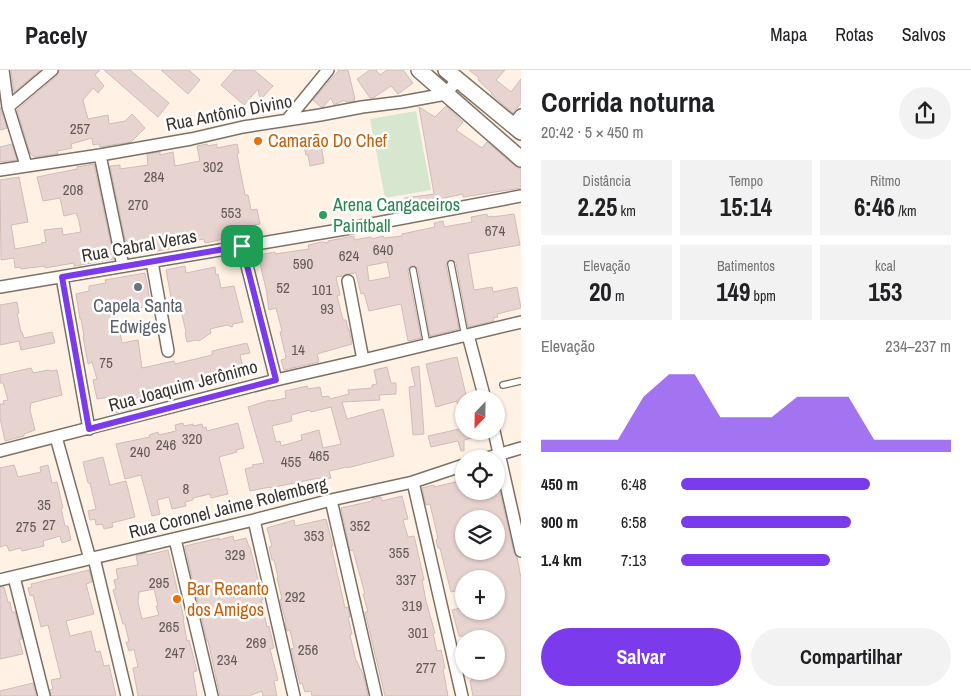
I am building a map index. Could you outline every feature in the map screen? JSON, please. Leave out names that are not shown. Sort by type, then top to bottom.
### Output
[{"type":"main road","points":[[419,70],[521,159]]},
{"type":"main road","points":[[452,75],[518,124]]},
{"type":"street","points":[[3,70],[4,103],[26,165]]},
{"type":"street","points":[[4,103],[52,70]]},
{"type":"street","points":[[288,119],[328,70]]},
{"type":"street","points":[[446,94],[452,75]]},
{"type":"street","name":"Rua Antônio Divino","points":[[0,170],[100,155],[288,119],[446,94]]},
{"type":"street","points":[[100,155],[123,266]]},
{"type":"street","name":"Rua Cabral Veras","points":[[0,287],[355,227],[521,196]]},
{"type":"street","points":[[242,246],[276,380]]},
{"type":"street","points":[[152,262],[168,351]]},
{"type":"street","points":[[62,277],[89,429]]},
{"type":"street","points":[[348,281],[363,360]]},
{"type":"street","name":"Rua Joaquim Jerônimo","points":[[0,451],[276,380],[521,322]]},
{"type":"street","points":[[466,335],[482,390]]},
{"type":"street","points":[[56,437],[92,558],[127,696]]},
{"type":"street","points":[[505,453],[521,448]]},
{"type":"street","name":"Rua Coronel Jaime Rolemberg","points":[[0,580],[413,482],[455,468]]},
{"type":"street","points":[[505,477],[521,552]]},
{"type":"street","points":[[413,482],[462,696]]},
{"type":"street","points":[[331,500],[376,696]]},
{"type":"street","points":[[254,520],[294,696]]},
{"type":"street","points":[[175,539],[212,696]]},
{"type":"street","points":[[14,576],[44,696]]},
{"type":"lane","points":[[451,264],[466,335]]},
{"type":"lane","points":[[413,270],[427,345]]},
{"type":"lane","points":[[503,385],[521,381]]},
{"type":"green space","points":[[416,111],[431,190],[385,198],[370,119]]},
{"type":"building","points":[[11,70],[40,70],[14,92]]},
{"type":"building","points":[[59,70],[100,70],[95,75],[104,86],[98,93],[93,88],[83,100],[88,119],[108,115],[109,124],[125,121],[132,114],[145,128],[131,142],[100,147],[99,144],[93,145],[92,138],[71,144],[72,148],[57,151],[58,154],[34,157],[30,153],[17,110],[57,76]]},
{"type":"building","points":[[104,70],[130,70],[169,103],[158,117]]},
{"type":"building","points":[[161,70],[189,70],[200,80],[188,94]]},
{"type":"building","points":[[234,70],[254,70],[273,86],[260,100],[258,89],[244,105],[221,85]]},
{"type":"building","points":[[339,70],[348,70],[355,101],[346,102],[345,100],[334,105],[331,98],[321,107],[313,100]]},
{"type":"building","points":[[370,70],[376,70],[380,75],[387,70],[403,70],[413,83],[398,94],[391,86],[370,98],[357,79]]},
{"type":"building","points":[[469,70],[505,70],[496,80],[511,92],[521,79],[521,103],[513,113],[491,94],[478,80],[479,78]]},
{"type":"building","points":[[446,106],[463,122],[456,130],[482,148],[487,142],[521,169],[521,188],[463,197],[463,194],[435,200],[436,202],[406,207],[405,198],[434,194],[419,107],[435,117]]},
{"type":"building","points":[[0,107],[7,128],[0,130]]},
{"type":"building","points":[[12,144],[17,160],[0,162],[0,147]]},
{"type":"building","points":[[207,144],[208,146],[217,144],[217,148],[237,144],[239,153],[237,154],[245,195],[248,195],[251,210],[257,209],[260,224],[254,225],[255,231],[245,233],[245,229],[223,233],[224,239],[205,243],[204,239],[168,245],[169,249],[157,251],[156,246],[133,250],[135,252],[128,254],[110,166],[120,165],[120,169],[148,165],[147,154],[160,152],[160,155],[173,152],[175,166],[200,161],[197,146]]},
{"type":"building","points":[[321,144],[324,163],[310,166],[304,145]]},
{"type":"building","points":[[94,164],[114,259],[74,266],[74,263],[45,268],[45,266],[21,269],[20,267],[15,268],[14,258],[1,260],[0,180],[19,177],[28,222],[11,225],[15,249],[46,242],[44,230],[62,228],[63,235],[81,232],[76,213],[64,216],[60,198],[43,201],[37,177]]},
{"type":"building","points":[[487,214],[488,217],[492,217],[514,214],[520,245],[468,254],[474,290],[492,287],[493,292],[517,287],[521,308],[497,314],[498,317],[493,318],[494,321],[468,327],[456,263],[450,260],[446,265],[459,329],[430,336],[418,269],[412,266],[408,271],[421,338],[408,341],[401,304],[369,311],[364,293],[361,294],[356,273],[346,274],[336,277],[340,295],[337,296],[343,320],[346,320],[349,329],[352,344],[317,354],[319,362],[284,370],[281,360],[286,357],[280,332],[282,331],[276,308],[269,310],[258,255],[309,249],[308,245],[322,242],[328,243],[328,241],[354,236],[354,240],[383,236],[384,238],[402,236],[402,234],[435,227],[434,223],[443,221],[444,227],[472,222],[471,217]],"holes":[[[387,262],[390,277],[369,281],[367,266]]]},
{"type":"building","points":[[185,266],[186,273],[215,267],[221,288],[234,286],[243,322],[233,324],[232,327],[227,325],[210,329],[211,333],[199,341],[187,342],[179,302],[172,303],[166,270]]},
{"type":"building","points":[[145,273],[151,306],[116,312],[122,343],[138,340],[142,368],[174,361],[175,364],[212,355],[212,351],[247,343],[250,353],[240,355],[245,375],[233,378],[234,381],[198,387],[197,381],[180,385],[181,391],[156,398],[156,400],[130,405],[131,409],[114,413],[110,397],[97,399],[93,380],[97,379],[92,362],[88,364],[76,294],[89,291],[89,286],[106,283],[105,280]]},
{"type":"building","points":[[17,302],[19,313],[17,313],[24,338],[52,332],[55,343],[21,350],[19,341],[0,345],[0,305]]},
{"type":"building","points":[[457,357],[465,390],[455,390],[455,402],[436,407],[426,364]]},
{"type":"building","points":[[419,366],[424,434],[413,435],[409,387],[415,386],[411,368]]},
{"type":"building","points":[[387,367],[391,383],[396,383],[396,394],[379,395],[380,400],[342,402],[347,419],[383,409],[394,456],[329,471],[331,478],[320,481],[319,478],[250,491],[245,469],[253,467],[252,465],[264,463],[248,407],[270,400],[286,398],[285,391],[307,386],[308,389],[320,387],[322,397],[329,396],[330,399],[349,394],[348,390],[372,388],[372,385],[377,384],[374,370]],"holes":[[[331,407],[341,444],[323,448],[319,430],[301,435],[302,440],[281,446],[280,441],[276,442],[272,426],[292,421],[291,415]]]},
{"type":"building","points":[[31,368],[33,373],[57,370],[62,395],[31,403],[30,410],[35,430],[24,434],[24,436],[5,441],[0,418],[0,404],[4,404],[3,401],[8,400],[3,383],[0,383],[0,375]]},
{"type":"building","points":[[183,423],[184,426],[202,424],[203,428],[206,427],[207,431],[238,423],[244,448],[219,457],[228,494],[211,498],[210,494],[193,498],[193,500],[185,502],[186,506],[172,509],[169,497],[157,500],[160,514],[152,516],[141,475],[125,479],[116,444],[150,437],[149,435],[158,432],[159,435],[176,431],[175,425]]},
{"type":"building","points":[[455,430],[455,440],[464,440],[464,450],[461,450],[458,441],[431,447],[428,436]]},
{"type":"building","points":[[103,457],[110,485],[126,481],[135,517],[112,523],[113,527],[104,529],[102,524],[96,525],[95,519],[90,520],[88,511],[96,509],[83,462]]},
{"type":"building","points":[[14,465],[18,477],[41,472],[40,467],[48,465],[52,483],[57,482],[65,526],[68,526],[71,540],[62,543],[60,536],[43,541],[44,546],[22,551],[21,548],[9,551],[7,545],[0,547],[0,468]]},
{"type":"building","points":[[455,482],[455,500],[502,500],[504,510],[455,510],[455,560],[505,560],[505,514],[521,578],[521,696],[473,696],[470,681],[472,680],[505,680],[505,630],[457,630],[452,610],[455,609],[455,620],[505,620],[505,570],[455,570],[455,591],[451,592],[440,548],[438,548],[436,540],[438,539],[430,504],[426,505],[422,488],[434,485],[434,487]]},
{"type":"building","points":[[402,496],[408,519],[403,520],[408,537],[414,536],[424,580],[422,580],[426,601],[435,633],[433,633],[437,651],[441,650],[445,668],[443,669],[448,696],[385,696],[365,612],[368,612],[363,594],[365,594],[353,550],[350,551],[341,508],[381,497],[382,501]]},
{"type":"building","points":[[326,519],[345,608],[348,607],[352,634],[350,635],[356,661],[361,669],[368,696],[312,696],[311,691],[305,692],[302,683],[300,684],[291,649],[294,648],[290,630],[287,631],[285,623],[278,577],[269,547],[272,546],[267,528],[294,520],[295,526]]},
{"type":"building","points":[[233,536],[234,541],[246,538],[250,547],[263,600],[261,600],[267,627],[269,626],[274,648],[270,649],[278,680],[274,681],[277,696],[263,696],[262,691],[249,696],[220,696],[185,546]]},
{"type":"building","points":[[168,550],[184,619],[187,641],[189,640],[197,671],[193,672],[197,696],[138,696],[133,668],[138,667],[134,649],[129,651],[126,642],[129,642],[125,624],[123,624],[113,590],[116,589],[114,580],[118,579],[116,569],[138,565],[136,556],[146,553],[147,555]],"holes":[[[154,589],[158,606],[156,606],[159,615],[142,619],[138,602],[139,592]]]},
{"type":"building","points":[[89,570],[92,582],[86,584],[94,614],[66,621],[70,636],[91,631],[96,652],[100,651],[104,666],[109,665],[116,696],[51,696],[50,690],[53,689],[51,680],[61,678],[48,625],[41,627],[33,595],[30,596],[28,588],[32,587],[31,584]]},
{"type":"building","points":[[0,587],[4,587],[12,612],[15,612],[22,639],[19,639],[23,654],[0,659]]},
{"type":"building","points":[[33,683],[36,696],[0,696],[0,691]]},
{"type":"place","name":"Camarão Do Chef","points":[[258,141]]},
{"type":"place","name":"Arena Cangaceiros Paintball","points":[[323,215]]},
{"type":"place","name":"Capela Santa Edwiges","points":[[138,287]]},
{"type":"place","name":"Bar Recanto dos Amigos","points":[[177,599]]},
{"type":"route","points":[[242,246],[276,380],[89,429],[62,277],[242,246]]}]
